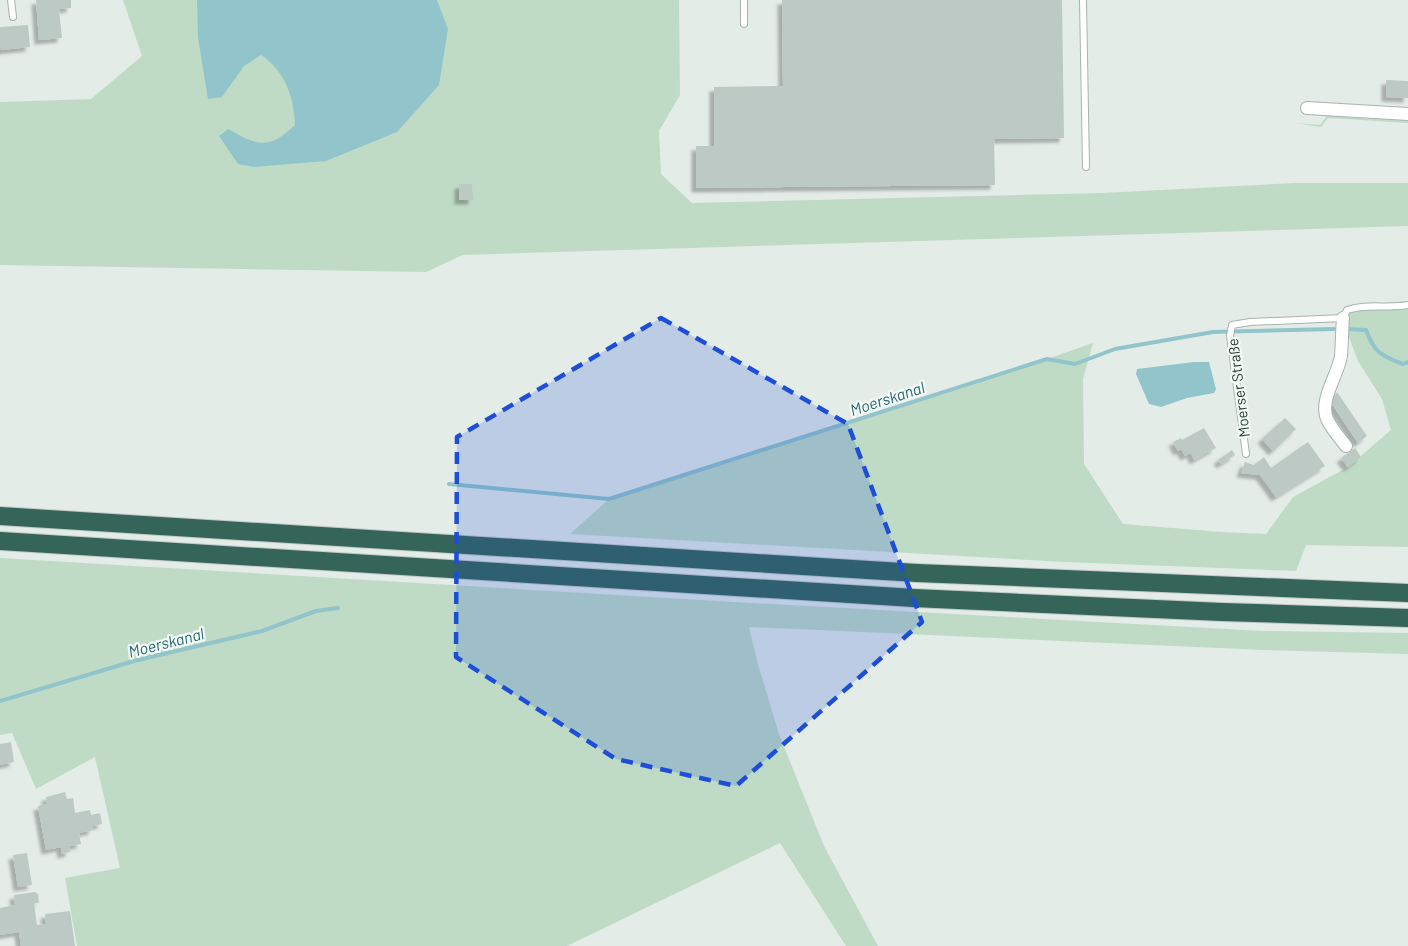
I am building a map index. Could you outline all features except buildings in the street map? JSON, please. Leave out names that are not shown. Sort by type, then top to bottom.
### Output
[{"type":"highway","points":[[0,516],[917,573],[1408,593]]},
{"type":"highway","points":[[0,541],[914,598],[1408,618]]},
{"type":"street","points":[[1307,108],[1408,114]]},
{"type":"street","points":[[1343,318],[1341,357],[1336,377],[1327,393],[1325,406],[1326,418],[1346,446]]},
{"type":"lane","points":[[11,0],[13,17]]},
{"type":"lane","points":[[744,0],[744,24]]},
{"type":"lane","points":[[1083,0],[1086,167]]},
{"type":"lane","name":"Moerser Straße","points":[[1246,454],[1230,336],[1232,326],[1250,322],[1343,318],[1347,310],[1360,305],[1378,307],[1408,305]]},
{"type":"highlighted area","points":[[661,318],[848,424],[922,622],[736,786],[616,759],[456,657],[457,437]]},
{"type":"green space","points":[[123,0],[679,0],[680,95],[659,131],[661,174],[692,203],[1103,193],[1294,183],[1408,183],[1408,226],[463,255],[426,272],[0,265],[0,102],[91,99],[142,56]]},
{"type":"green space","points":[[1327,116],[1408,121],[1408,123],[1328,118],[1321,127],[1295,123],[1320,125]]},
{"type":"green space","points":[[1408,305],[1408,547],[1306,545],[1296,571],[1065,562],[570,534],[609,499],[1093,343],[1083,379],[1084,464],[1123,524],[1266,534],[1293,497],[1348,467],[1391,430],[1382,399],[1358,361],[1346,329],[1347,310]]},
{"type":"green space","points":[[0,558],[1264,631],[1408,633],[1408,654],[1264,650],[749,627],[779,734],[824,846],[878,946],[846,946],[780,843],[567,946],[77,946],[65,878],[120,868],[95,757],[36,789],[12,733],[0,735]]},
{"type":"water","points":[[197,0],[437,0],[448,29],[439,85],[397,132],[326,161],[254,167],[238,164],[219,136],[228,129],[256,142],[263,143],[278,139],[295,125],[293,104],[282,77],[261,55],[244,66],[222,97],[208,99],[198,38]]},
{"type":"water","points":[[1209,362],[1216,389],[1214,393],[1187,398],[1161,407],[1149,404],[1136,374],[1137,369]]},
{"type":"waterway","name":"Moerskanal","points":[[449,484],[609,499],[1047,359],[1075,364],[1115,349],[1213,332],[1334,329]]},
{"type":"waterway","name":"Moerskanal","points":[[1346,329],[1366,330],[1379,352],[1403,364],[1408,362]]},
{"type":"waterway","name":"Moerskanal","points":[[0,701],[134,661],[262,631],[316,611],[338,608]]}]
